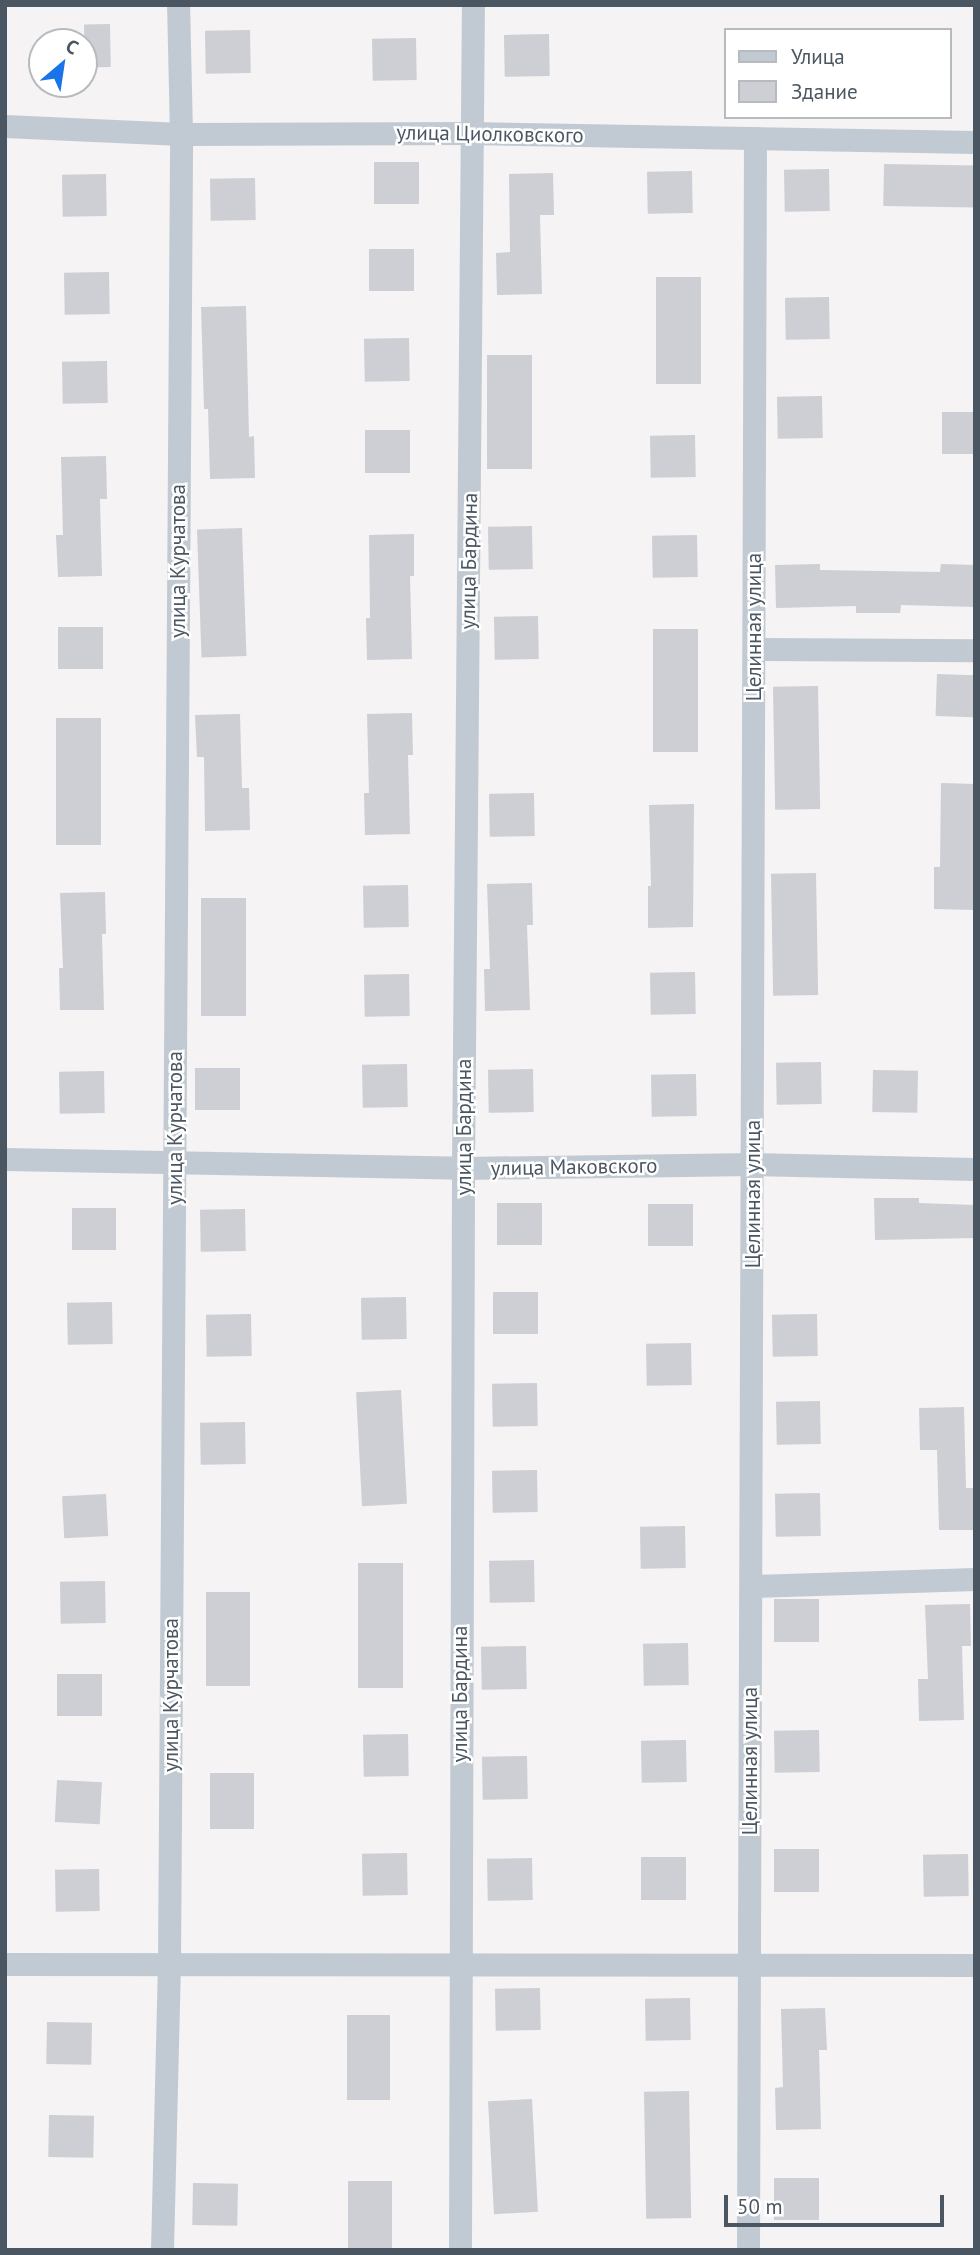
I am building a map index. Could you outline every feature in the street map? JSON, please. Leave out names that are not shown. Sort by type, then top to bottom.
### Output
[{"type":"street","name":"улица Курчатова","points":[[162,2250],[169,1965],[181,134],[178,5]]},
{"type":"street","name":"улица Бардина","points":[[460,2250],[463,1168],[474,5]]},
{"type":"street","name":"улица Циолковского","points":[[5,125],[181,134],[472,133],[975,142]]},
{"type":"street","name":"Целинная улица","points":[[748,2250],[754,1164],[755,138]]},
{"type":"street","points":[[754,649],[975,650]]},
{"type":"street","name":"улица Маковского","points":[[5,1159],[174,1160],[463,1168],[754,1164],[975,1169]]},
{"type":"street","points":[[751,1586],[975,1579]]},
{"type":"street","points":[[5,1964],[975,1965]]},
{"type":"building","points":[[84,24],[110,24],[111,67],[98,67],[98,28],[84,28]]},
{"type":"building","points":[[250,30],[251,73],[206,74],[205,31]]},
{"type":"building","points":[[549,34],[550,76],[505,77],[504,35]]},
{"type":"building","points":[[416,38],[417,80],[373,81],[372,39]]},
{"type":"building","points":[[374,162],[419,162],[419,204],[374,204]]},
{"type":"building","points":[[884,164],[975,166],[974,208],[883,206]]},
{"type":"building","points":[[829,169],[830,211],[785,212],[784,170]]},
{"type":"building","points":[[692,171],[693,213],[648,214],[647,172]]},
{"type":"building","points":[[553,173],[554,215],[540,215],[542,294],[497,295],[496,253],[510,252],[509,174]]},
{"type":"building","points":[[106,174],[107,216],[63,217],[62,175]]},
{"type":"building","points":[[255,178],[256,220],[211,221],[210,179]]},
{"type":"building","points":[[369,249],[414,249],[414,291],[369,291]]},
{"type":"building","points":[[109,272],[110,314],[65,315],[64,273]]},
{"type":"building","points":[[656,277],[701,277],[701,384],[656,384]]},
{"type":"building","points":[[829,297],[830,339],[786,340],[785,298]]},
{"type":"building","points":[[246,306],[249,437],[254,436],[255,478],[210,479],[208,409],[204,409],[201,307]]},
{"type":"building","points":[[409,338],[410,381],[365,382],[364,339]]},
{"type":"building","points":[[487,355],[532,355],[532,469],[487,469]]},
{"type":"building","points":[[107,361],[108,403],[63,404],[62,362]]},
{"type":"building","points":[[822,396],[823,438],[778,439],[777,397]]},
{"type":"building","points":[[942,412],[975,412],[975,454],[942,454]]},
{"type":"building","points":[[365,430],[410,430],[410,473],[365,473]]},
{"type":"building","points":[[695,435],[696,477],[651,478],[650,436]]},
{"type":"building","points":[[106,456],[107,499],[100,499],[102,576],[58,577],[56,535],[63,535],[61,457]]},
{"type":"building","points":[[532,526],[533,569],[489,570],[488,527]]},
{"type":"building","points":[[242,528],[246,656],[201,657],[197,530]]},
{"type":"building","points":[[414,534],[414,576],[410,576],[412,659],[367,660],[366,618],[370,618],[369,535]]},
{"type":"building","points":[[697,535],[698,577],[653,578],[652,536]]},
{"type":"building","points":[[820,564],[820,570],[940,572],[941,564],[975,565],[975,607],[901,605],[900,613],[856,613],[856,606],[776,608],[775,565]]},
{"type":"building","points":[[538,616],[539,659],[495,660],[494,617]]},
{"type":"building","points":[[58,627],[103,627],[103,669],[58,669]]},
{"type":"building","points":[[653,629],[698,629],[698,752],[653,752]]},
{"type":"building","points":[[937,674],[975,675],[974,717],[936,716]]},
{"type":"building","points":[[818,686],[820,809],[775,810],[773,687]]},
{"type":"building","points":[[412,713],[413,755],[408,755],[410,834],[365,835],[364,793],[369,793],[367,714]]},
{"type":"building","points":[[240,714],[242,788],[249,788],[250,830],[205,831],[204,757],[197,757],[195,715]]},
{"type":"building","points":[[56,718],[101,718],[101,845],[56,845]]},
{"type":"building","points":[[941,783],[975,784],[975,910],[934,909],[934,867],[940,867]]},
{"type":"building","points":[[534,793],[535,836],[490,837],[489,794]]},
{"type":"building","points":[[694,804],[693,927],[648,928],[648,886],[651,886],[649,805]]},
{"type":"building","points":[[816,873],[818,995],[773,996],[771,874]]},
{"type":"building","points":[[532,883],[533,925],[527,925],[530,1010],[485,1011],[484,969],[490,969],[487,884]]},
{"type":"building","points":[[408,885],[409,927],[364,928],[363,886]]},
{"type":"building","points":[[105,892],[106,934],[102,934],[104,1010],[60,1010],[59,968],[63,968],[60,893]]},
{"type":"building","points":[[201,898],[246,898],[246,1016],[201,1016]]},
{"type":"building","points":[[695,972],[696,1014],[651,1015],[650,973]]},
{"type":"building","points":[[409,974],[410,1016],[365,1017],[364,975]]},
{"type":"building","points":[[821,1062],[822,1104],[777,1105],[776,1063]]},
{"type":"building","points":[[407,1064],[408,1107],[363,1108],[362,1065]]},
{"type":"building","points":[[195,1068],[240,1068],[240,1110],[195,1110]]},
{"type":"building","points":[[533,1069],[534,1112],[489,1113],[488,1070]]},
{"type":"building","points":[[873,1070],[918,1071],[917,1113],[872,1112]]},
{"type":"building","points":[[104,1071],[105,1113],[60,1114],[59,1072]]},
{"type":"building","points":[[696,1074],[697,1116],[652,1117],[651,1075]]},
{"type":"building","points":[[874,1198],[919,1198],[919,1203],[975,1205],[975,1238],[875,1240]]},
{"type":"building","points":[[497,1203],[542,1203],[542,1245],[497,1245]]},
{"type":"building","points":[[648,1204],[693,1204],[693,1246],[648,1246]]},
{"type":"building","points":[[72,1208],[116,1208],[116,1250],[72,1250]]},
{"type":"building","points":[[245,1209],[246,1251],[201,1252],[200,1210]]},
{"type":"building","points":[[493,1292],[538,1292],[538,1334],[493,1334]]},
{"type":"building","points":[[406,1297],[407,1339],[362,1340],[361,1298]]},
{"type":"building","points":[[112,1302],[113,1344],[68,1345],[67,1303]]},
{"type":"building","points":[[251,1314],[252,1356],[207,1357],[206,1315]]},
{"type":"building","points":[[817,1314],[818,1356],[773,1357],[772,1315]]},
{"type":"building","points":[[691,1343],[692,1385],[647,1386],[646,1344]]},
{"type":"building","points":[[537,1383],[538,1426],[493,1427],[492,1384]]},
{"type":"building","points":[[401,1390],[407,1504],[362,1506],[356,1392]]},
{"type":"building","points":[[820,1401],[821,1444],[777,1445],[776,1402]]},
{"type":"building","points":[[964,1407],[966,1488],[975,1488],[975,1530],[939,1530],[937,1450],[920,1450],[919,1408]]},
{"type":"building","points":[[245,1422],[246,1464],[201,1465],[200,1423]]},
{"type":"building","points":[[537,1470],[538,1512],[493,1513],[492,1471]]},
{"type":"building","points":[[820,1493],[821,1536],[776,1537],[775,1494]]},
{"type":"building","points":[[106,1494],[108,1536],[64,1538],[62,1496]]},
{"type":"building","points":[[685,1526],[686,1568],[641,1569],[640,1527]]},
{"type":"building","points":[[534,1560],[535,1602],[490,1603],[489,1561]]},
{"type":"building","points":[[358,1563],[403,1563],[403,1688],[358,1688]]},
{"type":"building","points":[[105,1581],[106,1623],[61,1624],[60,1582]]},
{"type":"building","points":[[206,1592],[250,1592],[250,1686],[206,1686]]},
{"type":"building","points":[[774,1599],[819,1599],[819,1642],[774,1642]]},
{"type":"building","points":[[970,1604],[971,1646],[962,1646],[964,1720],[919,1721],[918,1679],[928,1679],[925,1605]]},
{"type":"building","points":[[688,1643],[689,1685],[644,1686],[643,1644]]},
{"type":"building","points":[[526,1646],[527,1689],[482,1690],[481,1647]]},
{"type":"building","points":[[57,1674],[102,1674],[102,1716],[57,1716]]},
{"type":"building","points":[[819,1730],[820,1772],[775,1773],[774,1731]]},
{"type":"building","points":[[408,1734],[409,1776],[364,1777],[363,1735]]},
{"type":"building","points":[[686,1740],[687,1782],[642,1783],[641,1741]]},
{"type":"building","points":[[527,1756],[528,1799],[483,1800],[482,1757]]},
{"type":"building","points":[[210,1773],[254,1773],[254,1829],[210,1829]]},
{"type":"building","points":[[57,1780],[102,1782],[100,1824],[55,1822]]},
{"type":"building","points":[[774,1849],[819,1849],[819,1892],[774,1892]]},
{"type":"building","points":[[407,1853],[408,1895],[363,1896],[362,1854]]},
{"type":"building","points":[[968,1854],[969,1896],[924,1897],[923,1855]]},
{"type":"building","points":[[641,1857],[686,1857],[686,1900],[641,1900]]},
{"type":"building","points":[[532,1858],[533,1900],[488,1901],[487,1859]]},
{"type":"building","points":[[99,1869],[100,1911],[56,1912],[55,1870]]},
{"type":"building","points":[[540,1988],[541,2030],[496,2031],[495,1989]]},
{"type":"building","points":[[690,1998],[691,2040],[646,2041],[645,1999]]},
{"type":"building","points":[[825,2008],[827,2050],[819,2050],[821,2129],[776,2130],[775,2088],[783,2087],[781,2009]]},
{"type":"building","points":[[347,2015],[390,2015],[390,2100],[347,2100]]},
{"type":"building","points":[[47,2022],[92,2023],[91,2065],[46,2064]]},
{"type":"building","points":[[689,2091],[691,2218],[646,2219],[644,2092]]},
{"type":"building","points":[[532,2099],[538,2212],[494,2214],[488,2101]]},
{"type":"building","points":[[49,2115],[94,2116],[93,2158],[48,2157]]},
{"type":"building","points":[[774,2178],[819,2178],[819,2220],[774,2220]]},
{"type":"building","points":[[348,2181],[392,2181],[392,2250],[348,2250]]},
{"type":"building","points":[[193,2183],[238,2184],[237,2226],[192,2225]]}]
